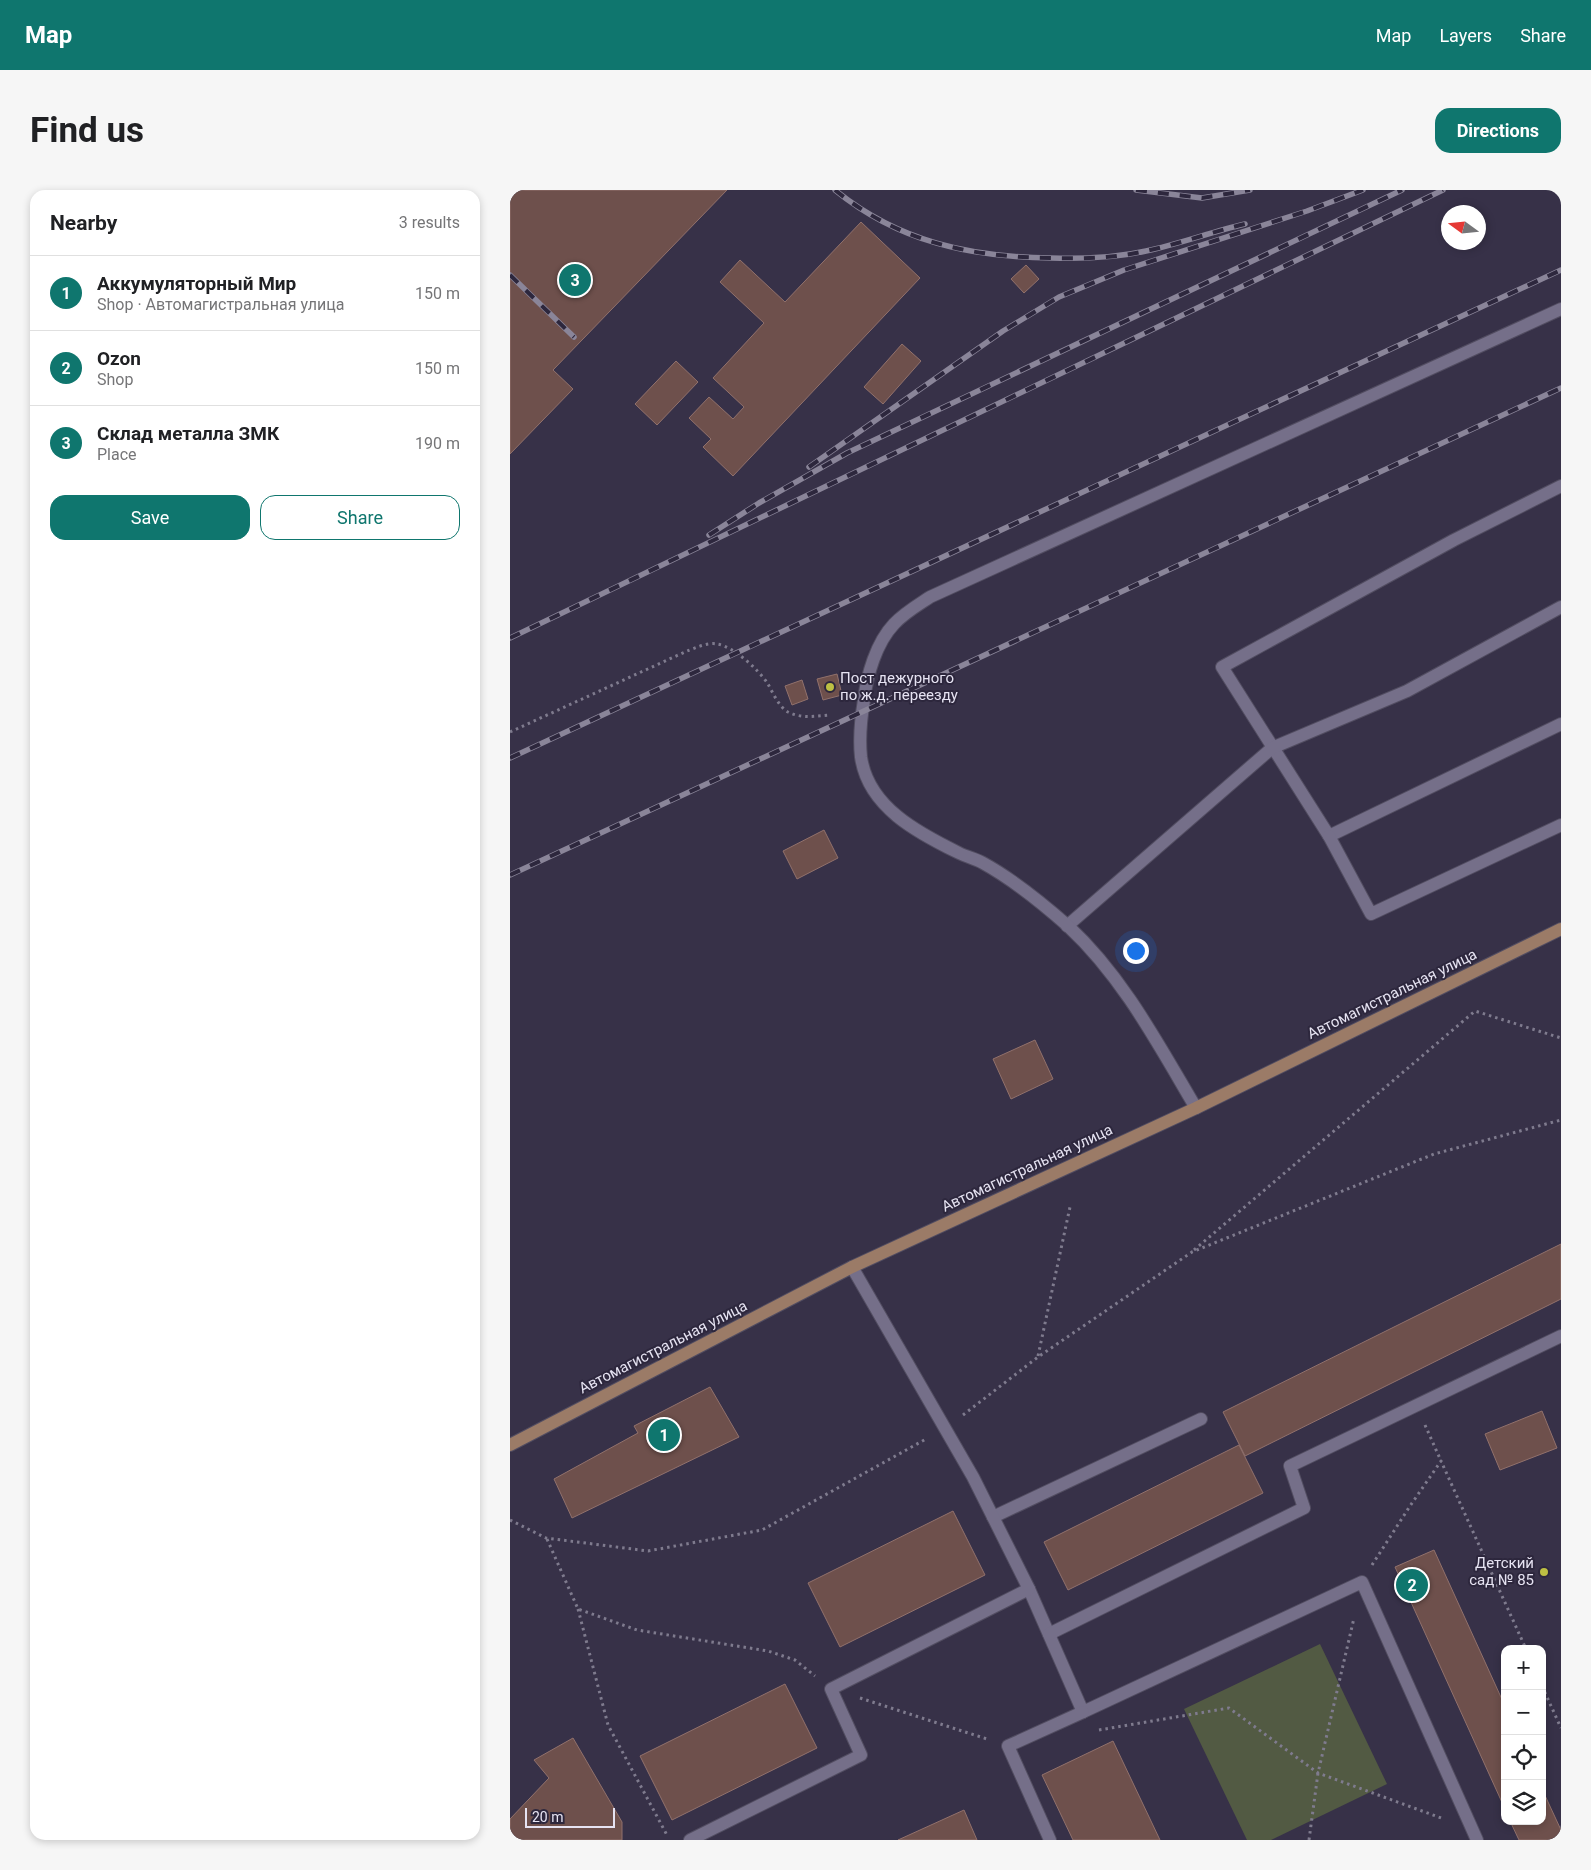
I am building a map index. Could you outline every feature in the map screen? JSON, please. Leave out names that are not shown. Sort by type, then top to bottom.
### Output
[{"type":"main road","name":"Автомагистральная улица","points":[[510,1445],[852,1267],[1196,1108],[1561,929]]},
{"type":"street","points":[[1196,1108],[1140,1015],[1112,974],[1067,926],[1001,873],[920,832],[897,816],[879,800],[868,782],[861,757],[861,726],[865,689],[871,666],[881,644],[893,625],[930,597],[1473,351],[1561,309]]},
{"type":"street","points":[[1561,486],[1454,540],[1222,667],[1330,836],[1371,914],[1561,825]]},
{"type":"street","points":[[1067,926],[1272,748],[1407,691],[1561,607]]},
{"type":"street","points":[[1330,836],[1561,724]]},
{"type":"street","points":[[852,1267],[994,1517],[1029,1589],[1083,1712]]},
{"type":"street","points":[[1049,1634],[1304,1508],[1290,1466],[1561,1336]]},
{"type":"street","points":[[994,1517],[1201,1419]]},
{"type":"street","points":[[1050,1840],[1008,1746],[1362,1582],[1475,1835]]},
{"type":"street","points":[[690,1840],[861,1754],[831,1689],[1029,1589]]},
{"type":"path","points":[[510,732],[687,651],[717,644],[736,653],[753,666],[763,677],[786,711],[799,716],[830,715]]},
{"type":"path","points":[[510,1520],[546,1538],[648,1551],[762,1530],[945,1428],[1038,1357],[1192,1252],[1475,1011],[1561,1038]]},
{"type":"path","points":[[1192,1252],[1434,1154],[1561,1120]]},
{"type":"path","points":[[1038,1357],[1070,1206]]},
{"type":"path","points":[[1416,1405],[1441,1461]]},
{"type":"path","points":[[546,1538],[578,1609],[608,1725],[670,1840]]},
{"type":"path","points":[[578,1609],[637,1630],[768,1651],[795,1660],[831,1689],[1008,1746]]},
{"type":"path","points":[[1544,1690],[1561,1728]]},
{"type":"path","points":[[1094,1731],[1229,1708],[1318,1773],[1475,1835]]},
{"type":"green space","points":[[1320,1644],[1387,1784],[1271,1840],[1247,1840],[1184,1709]]},
{"type":"building","points":[[510,190],[727,190],[553,370],[573,389],[510,454]]},
{"type":"building","points":[[861,222],[920,278],[733,476],[703,447],[711,439],[689,418],[709,397],[733,419],[744,407],[713,378],[764,323],[720,282],[740,260],[785,302]]},
{"type":"building","points":[[1026,265],[1039,279],[1024,293],[1011,279]]},
{"type":"building","points":[[902,344],[921,361],[883,404],[864,387]]},
{"type":"building","points":[[676,361],[698,382],[657,425],[635,404]]},
{"type":"building","name":"Пост дежурного по ж.д. переезду","points":[[837,674],[842,695],[823,700],[817,679]]},
{"type":"building","points":[[802,680],[808,699],[792,705],[785,686]]},
{"type":"building","points":[[824,830],[838,858],[797,879],[783,851]]},
{"type":"building","points":[[1035,1040],[1053,1079],[1011,1099],[993,1059]]},
{"type":"building","points":[[1561,1244],[1561,1299],[1245,1456],[1223,1412]]},
{"type":"building","points":[[710,1387],[739,1437],[572,1518],[554,1479],[638,1433],[634,1426]]},
{"type":"building","points":[[1542,1411],[1557,1448],[1500,1470],[1485,1434]]},
{"type":"building","points":[[1239,1445],[1263,1493],[1068,1590],[1044,1542]]},
{"type":"building","points":[[953,1511],[985,1575],[840,1647],[808,1583]]},
{"type":"building","points":[[1434,1550],[1501,1697],[1501,1800],[1395,1567]]},
{"type":"building","points":[[785,1684],[817,1748],[672,1820],[640,1756]]},
{"type":"building","points":[[573,1738],[622,1822],[622,1840],[510,1840],[510,1819],[549,1778],[534,1760]]},
{"type":"building","points":[[1113,1741],[1160,1840],[1073,1840],[1042,1775]]},
{"type":"building","points":[[1546,1798],[1561,1830],[1561,1840],[1519,1840],[1512,1825],[1546,1825]]},
{"type":"building","points":[[964,1810],[977,1840],[898,1840]]},
{"type":"railway","points":[[835,190],[859,208],[910,234],[964,250],[1021,257],[1099,258],[1123,255],[1158,248],[1245,224]]},
{"type":"railway","points":[[1136,190],[1202,198],[1250,190]]},
{"type":"railway","points":[[809,467],[1003,331],[1059,297],[1124,270],[1307,211],[1363,190]]},
{"type":"railway","points":[[709,535],[759,503],[847,453],[1402,190]]},
{"type":"railway","points":[[510,638],[1443,190]]},
{"type":"railway","points":[[510,758],[1561,270]]},
{"type":"railway","points":[[510,275],[574,337]]},
{"type":"railway","points":[[510,875],[1561,388]]},
{"type":"place","name":"Склад металла ЗМК","points":[[575,280]]},
{"type":"place","name":"Пост дежурного по ж.д. переезду","points":[[830,687]]},
{"type":"place","name":"Аккумуляторный Мир","points":[[664,1435]]},
{"type":"place","name":"Детский сад № 85","points":[[1544,1572]]},
{"type":"place","name":"Ozon","points":[[1412,1585]]}]
